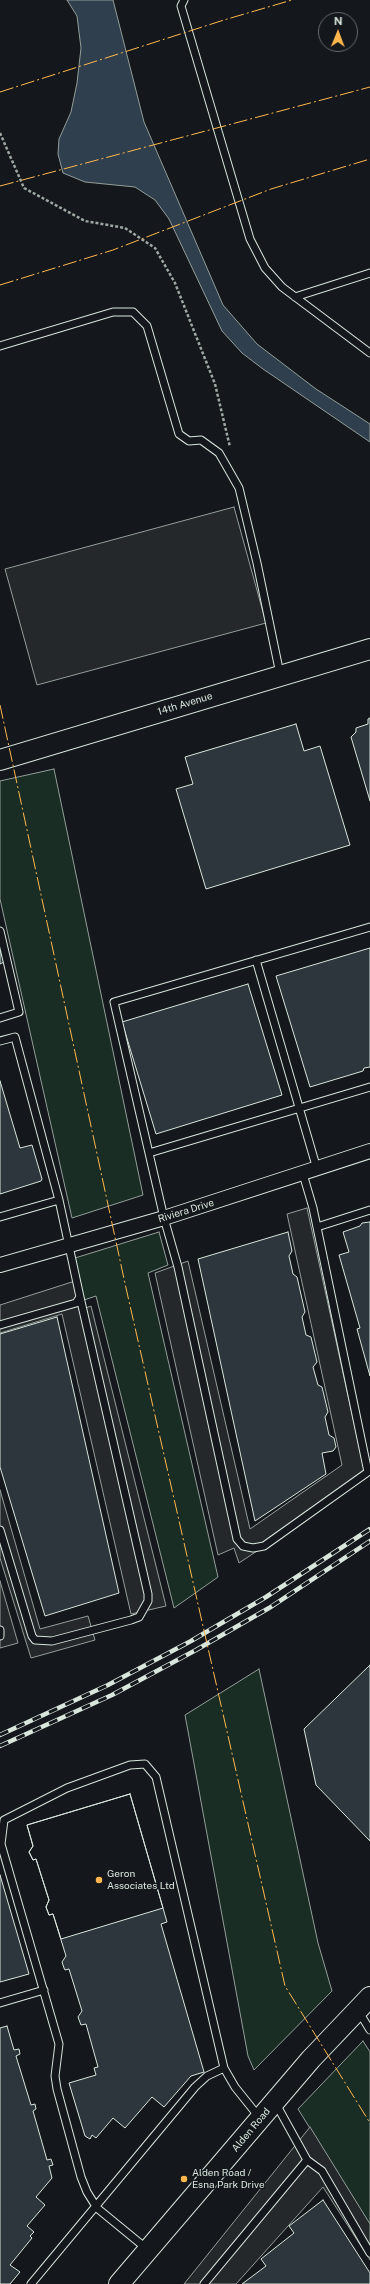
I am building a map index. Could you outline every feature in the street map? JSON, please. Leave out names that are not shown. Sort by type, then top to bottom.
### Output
[{"type":"main road","name":"14th Avenue","points":[[0,760],[370,649]]},
{"type":"main road","name":"Alden Road","points":[[119,2284],[260,2119],[364,2003]]},
{"type":"street","name":"Riviera Drive","points":[[0,1266],[164,1218],[370,1151]]},
{"type":"lane","points":[[184,0],[181,6],[250,239],[266,268],[282,287],[370,353]]},
{"type":"lane","points":[[295,297],[370,273]]},
{"type":"lane","points":[[0,346],[113,312],[133,312],[147,326],[179,434],[189,441],[201,440],[219,453],[239,488],[257,563],[280,676]]},
{"type":"lane","points":[[303,1174],[317,1227],[369,1471],[264,1546],[253,1548],[243,1546],[237,1539],[178,1267],[164,1218],[114,1002],[370,927]]},
{"type":"lane","points":[[0,931],[19,1012],[0,1018]]},
{"type":"lane","points":[[256,960],[318,1169]]},
{"type":"lane","points":[[0,1041],[15,1037],[59,1200],[68,1246],[147,1586],[148,1601],[139,1617],[131,1620],[52,1641],[35,1640],[32,1636],[0,1530]]},
{"type":"lane","points":[[149,1153],[370,1087]]},
{"type":"lane","points":[[0,1217],[59,1200]]},
{"type":"lane","points":[[317,1227],[370,1210]]},
{"type":"lane","points":[[0,1325],[76,1303],[80,1297]]},
{"type":"lane","points":[[0,1630],[0,1636]]},
{"type":"lane","points":[[148,2250],[95,2205],[87,2192],[81,2177],[57,2089],[55,2076],[59,2044],[1,1844],[4,1820],[67,1788],[130,1765],[145,1764],[156,1777],[224,2068],[235,2087],[260,2119]]},
{"type":"lane","points":[[0,2003],[44,1990]]},
{"type":"lane","points":[[364,2003],[370,2030]]},
{"type":"lane","points":[[31,2284],[95,2205],[195,2087],[207,2076],[224,2068]]},
{"type":"lane","points":[[275,2102],[307,2160],[322,2171],[370,2253]]},
{"type":"lane","points":[[204,2284],[307,2160]]},
{"type":"path","points":[[0,133],[24,188],[85,221],[125,228],[155,248],[175,283],[215,384],[231,451]]},
{"type":"green space","points":[[54,769],[143,1195],[72,1218],[0,899],[0,781]]},
{"type":"green space","points":[[159,1232],[168,1265],[148,1273],[218,1577],[174,1608],[96,1296],[84,1300],[75,1258]]},
{"type":"green space","points":[[259,1669],[318,1943],[332,1991],[254,2070],[248,2056],[185,1715]]},
{"type":"green space","points":[[363,2041],[370,2052],[370,2225],[298,2109]]},
{"type":"shaded area","points":[[234,507],[266,623],[37,685],[5,569]]},
{"type":"shaded area","points":[[307,1208],[366,1478],[239,1563],[234,1548],[218,1555],[155,1273],[188,1261],[250,1529],[342,1465],[287,1214]]},
{"type":"shaded area","points":[[75,1281],[83,1309],[91,1306],[166,1606],[131,1614],[62,1314],[0,1333],[0,1305]]},
{"type":"shaded area","points":[[0,1490],[40,1629],[88,1616],[95,1640],[31,1658],[0,1558]]},
{"type":"shaded area","points":[[0,1581],[18,1643],[0,1648]]},
{"type":"shaded area","points":[[310,2127],[370,2224],[370,2260],[323,2187],[236,2284],[184,2284]]},
{"type":"water","points":[[67,0],[113,0],[144,122],[223,305],[257,344],[316,389],[370,424],[370,442],[263,369],[242,353],[222,331],[169,219],[155,200],[135,187],[85,182],[63,173],[58,154],[59,139],[71,112],[77,83],[81,48],[77,16]]},
{"type":"building","points":[[370,718],[370,801],[351,737],[356,732],[356,728],[368,724],[368,719]]},
{"type":"building","points":[[296,724],[304,751],[320,746],[350,845],[206,889],[176,789],[193,784],[185,757]]},
{"type":"building","points":[[370,948],[370,1067],[364,1068],[363,1071],[310,1087],[276,976]]},
{"type":"building","points":[[0,949],[4,962],[0,964]]},
{"type":"building","points":[[248,984],[282,1095],[156,1134],[122,1022]]},
{"type":"building","points":[[0,1081],[20,1148],[32,1145],[42,1179],[41,1181],[0,1194]]},
{"type":"building","points":[[370,1222],[370,1376],[357,1329],[360,1328],[339,1255],[349,1252],[343,1232],[360,1226],[362,1223]]},
{"type":"building","points":[[288,1232],[292,1251],[289,1256],[293,1274],[297,1277],[305,1312],[302,1317],[306,1335],[311,1337],[317,1362],[313,1367],[318,1385],[322,1387],[328,1412],[325,1417],[329,1435],[334,1438],[336,1447],[333,1451],[322,1453],[326,1474],[255,1521],[198,1259]]},
{"type":"building","points":[[57,1317],[119,1593],[45,1616],[0,1467],[0,1334]]},
{"type":"building","points":[[370,1665],[370,1841],[316,1785],[304,1729]]},
{"type":"building","points":[[130,1794],[167,1922],[161,1924],[204,2072],[191,2076],[164,2107],[152,2097],[125,2128],[113,2118],[96,2138],[92,2135],[90,2139],[85,2136],[69,2083],[96,2075],[94,2068],[98,2067],[86,2024],[81,2025],[78,2017],[82,2011],[69,1969],[65,1970],[62,1962],[66,1956],[53,1914],[49,1915],[46,1907],[49,1900],[36,1859],[33,1860],[29,1852],[33,1846],[27,1825]]},
{"type":"building","name":"Geron Associates Ltd","points":[[130,1794],[163,1908],[61,1939],[53,1914],[49,1915],[46,1907],[49,1900],[36,1859],[33,1860],[29,1852],[33,1846],[27,1825]]},
{"type":"building","points":[[0,1875],[29,1974],[0,1982]]},
{"type":"building","points":[[7,2026],[14,2050],[19,2049],[20,2054],[16,2056],[31,2105],[35,2104],[36,2109],[33,2111],[47,2160],[51,2159],[53,2165],[49,2166],[52,2178],[36,2197],[45,2205],[27,2226],[34,2232],[30,2236],[32,2238],[10,2265],[20,2272],[10,2284],[0,2284],[0,2028]]},
{"type":"building","points":[[323,2200],[370,2273],[370,2284],[242,2284],[266,2266],[261,2259],[294,2233],[289,2226]]},
{"type":"railway","points":[[0,1735],[108,1685],[191,1641],[266,1597],[370,1529]]},
{"type":"railway","points":[[0,1746],[112,1695],[196,1650],[269,1608],[370,1541]]},
{"type":"power","points":[[0,92],[224,20],[292,0]]},
{"type":"power","points":[[0,186],[370,87]]},
{"type":"power","points":[[0,285],[113,250],[271,189],[370,159]]},
{"type":"power","points":[[0,705],[126,1288],[285,1986],[370,2123]]},
{"type":"place","name":"Geron Associates Ltd","points":[[99,1880]]},
{"type":"place","name":"Alden Road / Esna Park Drive","points":[[184,2179]]}]
